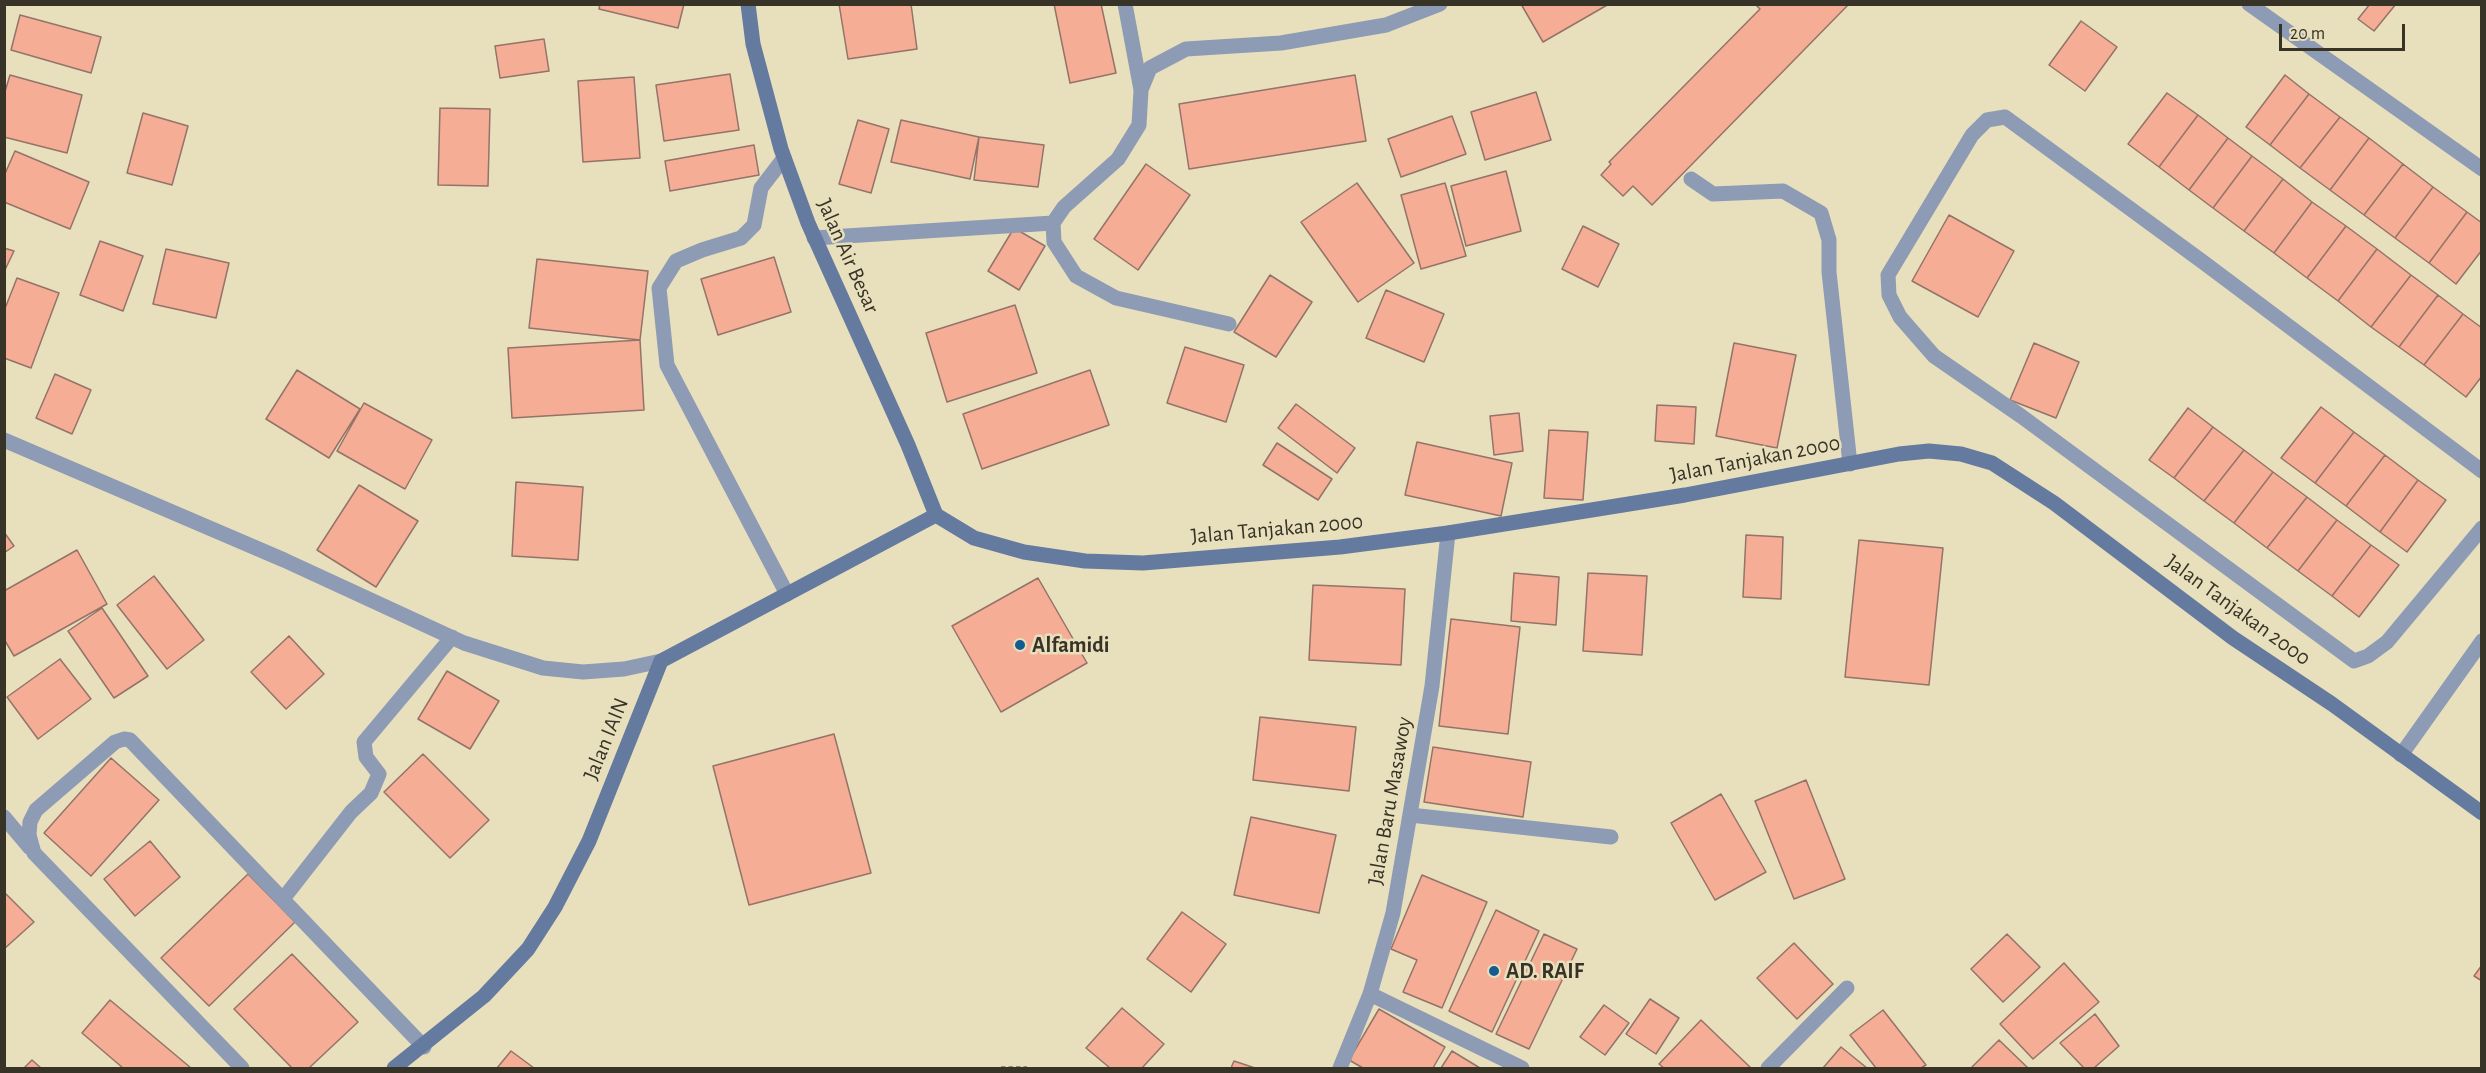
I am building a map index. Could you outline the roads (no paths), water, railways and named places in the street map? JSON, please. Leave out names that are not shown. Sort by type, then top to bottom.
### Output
[{"type":"street","name":"Jalan Air Besar","points":[[748,4],[753,44],[784,158],[814,238],[908,445],[936,515]]},
{"type":"street","points":[[1125,4],[1141,90],[1139,125],[1118,159],[1064,207],[1053,223],[1054,242],[1076,276],[1116,298],[1229,324]]},
{"type":"street","points":[[1141,90],[1150,68],[1186,49],[1281,43],[1386,25],[1440,4]]},
{"type":"street","points":[[2249,4],[2481,169]]},
{"type":"street","points":[[2481,471],[2203,262],[2005,117],[1987,120],[1972,135],[1888,275],[1889,295],[1900,317],[1934,356],[2021,416],[2354,661],[2368,656],[2387,642],[2481,528]]},
{"type":"street","points":[[784,158],[761,188],[754,225],[741,238],[676,261],[659,288],[667,365],[787,594]]},
{"type":"street","points":[[1691,179],[1713,194],[1783,190],[1821,213],[1829,240],[1829,272],[1850,464]]},
{"type":"street","points":[[814,238],[1053,223]]},
{"type":"street","points":[[4,440],[284,560],[464,643],[543,668],[583,672],[624,669],[661,661],[936,515]]},
{"type":"street","name":"Jalan Tanjakan 2000","points":[[936,515],[974,538],[1024,552],[1085,561],[1143,563],[1240,556],[1448,533],[1684,495],[1899,454],[1929,451],[1961,454],[1992,463],[2054,503],[2233,638],[2481,813]]},
{"type":"street","name":"Jalan Baru Masawoy","points":[[1340,1068],[1370,994],[1393,913],[1432,686],[1448,533]]},
{"type":"street","points":[[283,899],[351,812],[371,793],[379,774],[366,757],[363,742],[452,637]]},
{"type":"street","points":[[2401,755],[2481,641]]},
{"type":"street","name":"Jalan IAIN","points":[[394,1068],[424,1047],[484,996],[528,949],[555,907],[589,841],[661,661]]},
{"type":"street","points":[[34,853],[29,835],[30,822],[36,810],[115,742],[130,740],[424,1047]]},
{"type":"street","points":[[1410,815],[1611,837]]},
{"type":"street","points":[[4,818],[34,853],[242,1068]]},
{"type":"street","points":[[1768,1068],[1847,988]]},
{"type":"street","points":[[1370,994],[1522,1068]]},
{"type":"place","name":"Alfamidi","points":[[1020,645]]},
{"type":"place","name":"AD. RAIF","points":[[1494,971]]}]
